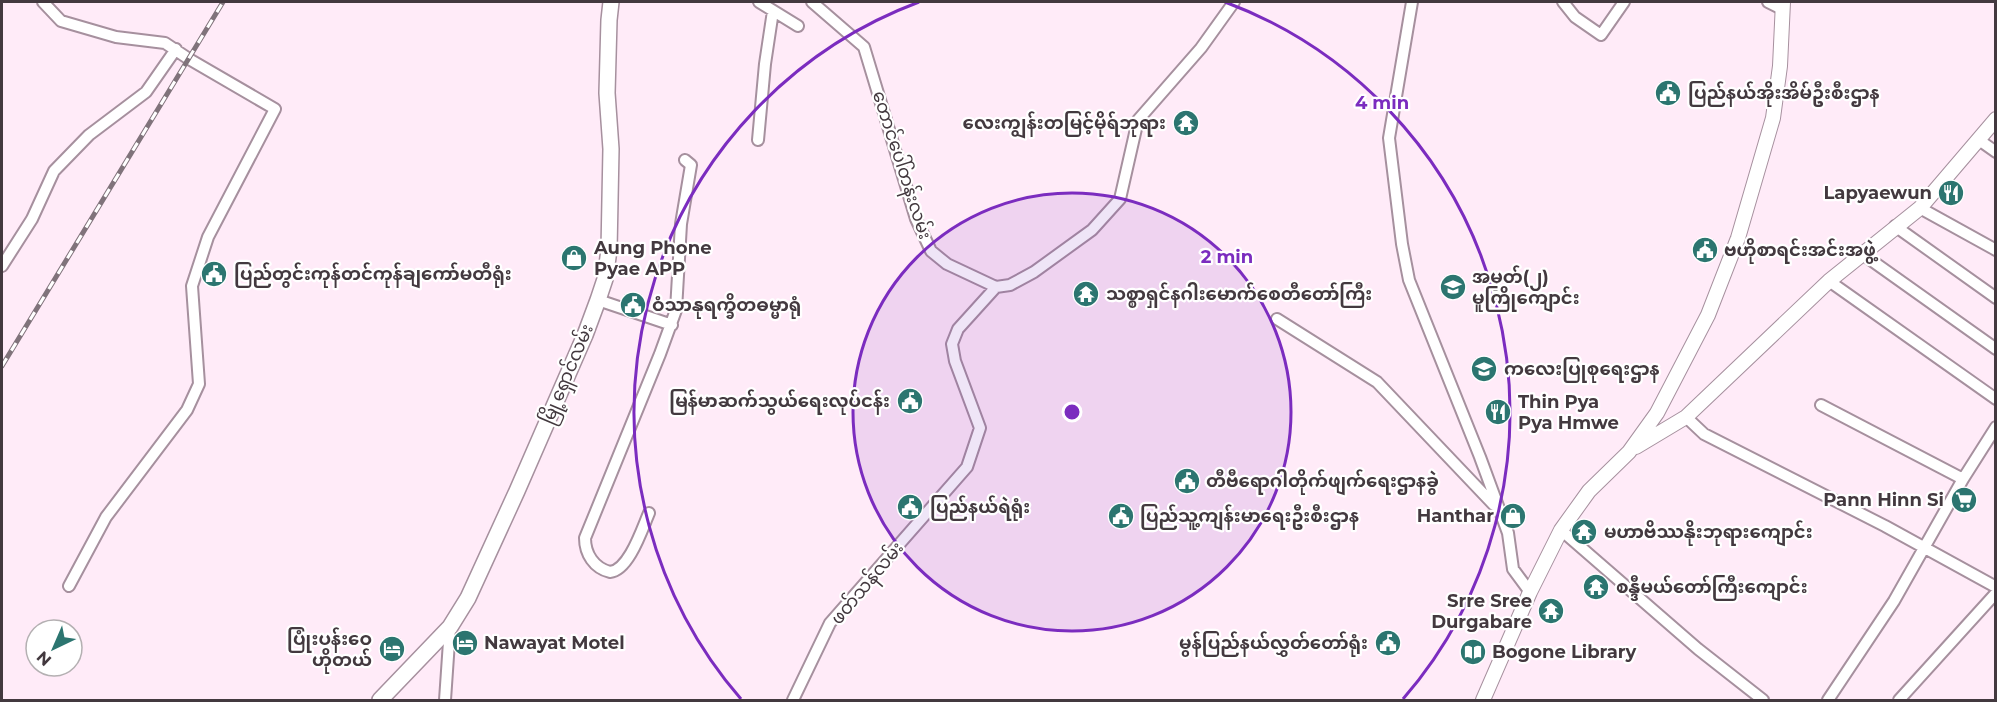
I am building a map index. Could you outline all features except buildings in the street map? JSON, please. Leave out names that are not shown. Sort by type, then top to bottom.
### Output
[{"type":"highway","name":"မြို့ရှောင်လမ်း","points":[[380,700],[450,627],[468,598],[585,335],[605,279],[609,250],[611,149],[608,93],[611,2]]},
{"type":"main road","points":[[1483,700],[1530,592],[1561,530],[1589,491],[1629,452],[1658,413],[1703,325],[1738,238],[1773,118],[1780,66],[1782,5]]},
{"type":"main road","points":[[1629,452],[1686,417],[1829,281],[1861,253],[1920,208],[1995,119]]},
{"type":"street","points":[[43,2],[61,21],[116,37],[165,43],[275,109],[208,237],[192,286],[199,384],[187,410],[106,517],[69,586]]},
{"type":"street","points":[[759,2],[798,26]]},
{"type":"street","name":"တောင်ပေါ်တန်းလမ်း","points":[[812,2],[864,47],[916,219],[930,251],[947,264],[996,287]]},
{"type":"street","points":[[996,287],[1010,285],[1034,272],[1092,230],[1120,199],[1138,120],[1201,48],[1234,2]]},
{"type":"street","points":[[1412,2],[1389,138],[1402,244],[1409,280],[1508,533],[1513,569],[1530,592]]},
{"type":"street","points":[[1563,2],[1575,16],[1602,35],[1624,2]]},
{"type":"street","points":[[1768,2],[1782,5]]},
{"type":"street","points":[[758,140],[772,11]]},
{"type":"street","points":[[2,266],[32,219],[54,171],[88,135],[146,92],[176,49]]},
{"type":"street","points":[[1979,140],[1995,152]]},
{"type":"street","points":[[649,513],[632,552],[619,569],[615,572],[606,571],[591,559],[586,550],[585,538],[672,325],[676,310],[681,224],[691,165],[685,160]]},
{"type":"street","points":[[1920,208],[1995,250]]},
{"type":"street","points":[[1895,226],[1995,298]]},
{"type":"street","points":[[1861,253],[1995,349]]},
{"type":"street","points":[[1829,281],[1995,399]]},
{"type":"street","name":"ဖတ်သန်လမ်း","points":[[793,700],[830,624],[967,467],[980,428],[955,361],[952,344],[958,329],[996,287]]},
{"type":"street","points":[[598,300],[672,325]]},
{"type":"street","points":[[1277,320],[1377,382],[1497,507]]},
{"type":"street","points":[[1821,405],[1962,479]]},
{"type":"street","points":[[1686,417],[1704,434],[1926,548],[1995,587]]},
{"type":"street","points":[[1828,700],[1894,601],[1926,548],[1962,479],[1995,427]]},
{"type":"street","points":[[1561,530],[1698,650],[1763,700]]},
{"type":"street","points":[[1899,700],[1995,593]]},
{"type":"street","points":[[445,700],[450,627]]},
{"type":"railway","points":[[2,366],[223,2]]},
{"type":"place","name":"ပြည်နယ်အိုးအိမ်ဦးစီးဌာန","points":[[1668,93]]},
{"type":"place","name":"လေးကျွန်းတမြင့်မိုရ်ဘုရား","points":[[1186,123]]},
{"type":"place","name":"Lapyaewun","points":[[1951,193]]},
{"type":"place","name":"ဗဟိုစာရင်းအင်းအဖွဲ့","points":[[1705,250]]},
{"type":"place","name":"Aung Phone Pyae APP","points":[[574,258]]},
{"type":"place","name":"ပြည်တွင်းကုန်တင်ကုန်ချကော်မတီရုံး","points":[[214,274]]},
{"type":"place","name":"အမှတ်(၂) မူကြိုကျောင်း","points":[[1453,287]]},
{"type":"place","name":"သစ္စာရှင်နဂါးမောက်စေတီတော်ကြီး","points":[[1086,294]]},
{"type":"place","name":"ဝံသာနုရက္ခိတဓမ္မာရုံ","points":[[633,305]]},
{"type":"place","name":"ကလေးပြုစုရေးဌာန","points":[[1484,369]]},
{"type":"place","name":"မြန်မာဆက်သွယ်ရေးလုပ်ငန်း","points":[[910,401]]},
{"type":"place","name":"Thin Pya Pya Hmwe","points":[[1498,412]]},
{"type":"place","name":"တီဗီရောဂါတိုက်ဖျက်ရေးဌာနခွဲ","points":[[1187,481]]},
{"type":"place","name":"Pann Hinn Si","points":[[1964,500]]},
{"type":"place","name":"ပြည်နယ်ရဲရုံး","points":[[910,507]]},
{"type":"place","name":"ပြည်သူ့ကျန်းမာရေးဦးစီးဌာန","points":[[1121,516]]},
{"type":"place","name":"Hanthar","points":[[1513,516]]},
{"type":"place","name":"မဟာဗိဿနိုးဘုရားကျောင်း","points":[[1584,532]]},
{"type":"place","name":"စန္ဒီမယ်တော်ကြီးကျောင်း","points":[[1596,587]]},
{"type":"place","name":"Srre Sree Durgabare","points":[[1551,611]]},
{"type":"place","name":"Nawayat Motel","points":[[465,643]]},
{"type":"place","name":"မွန်ပြည်နယ်လွှတ်တော်ရုံး","points":[[1388,643]]},
{"type":"place","name":"ပြုံးပန်းဝေ ဟိုတယ်","points":[[392,649]]},
{"type":"place","name":"Bogone Library","points":[[1473,652]]}]
